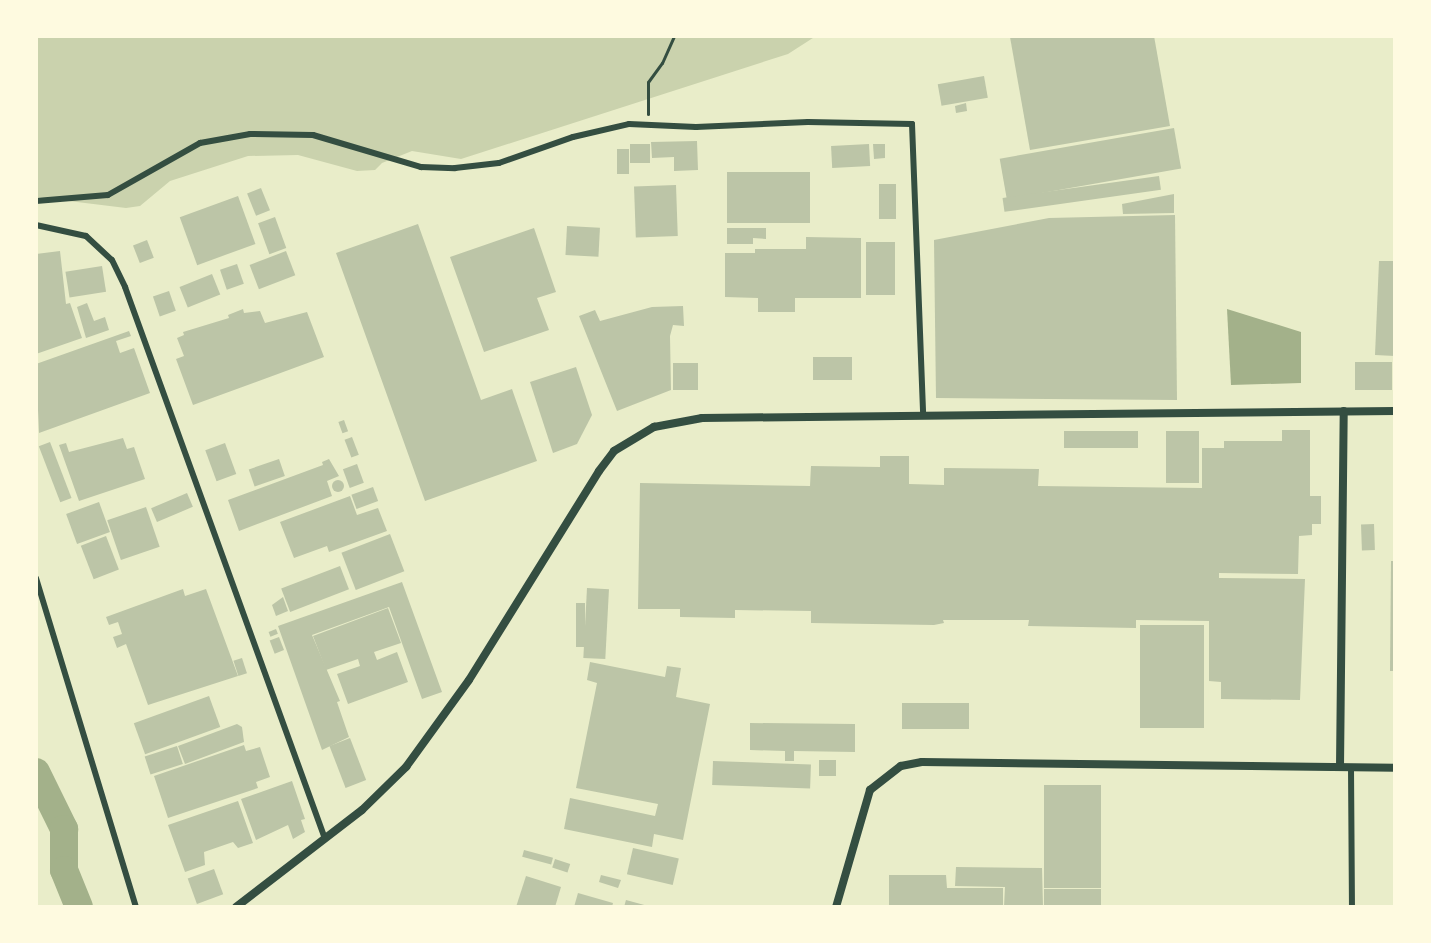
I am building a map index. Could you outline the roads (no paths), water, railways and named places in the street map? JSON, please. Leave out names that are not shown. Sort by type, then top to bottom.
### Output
[{"type":"street","points":[[36,201],[108,195],[172,155],[200,143],[250,134],[313,135],[421,166],[455,168],[500,163],[573,137],[629,124],[912,124],[923,416]]},
{"type":"street","points":[[36,225],[86,236],[112,260],[121,278],[324,836]]},
{"type":"street","points":[[1340,767],[1344,411]]},
{"type":"street","points":[[236,907],[324,836],[362,810],[405,767],[438,726],[614,451],[654,427],[678,420],[1395,411]]},
{"type":"street","points":[[36,578],[136,907]]},
{"type":"street","points":[[836,907],[870,790],[901,766],[922,762],[1395,768]]},
{"type":"street","points":[[1351,768],[1352,907]]},
{"type":"waterway","points":[[36,772],[64,829],[64,870],[79,907]]}]
